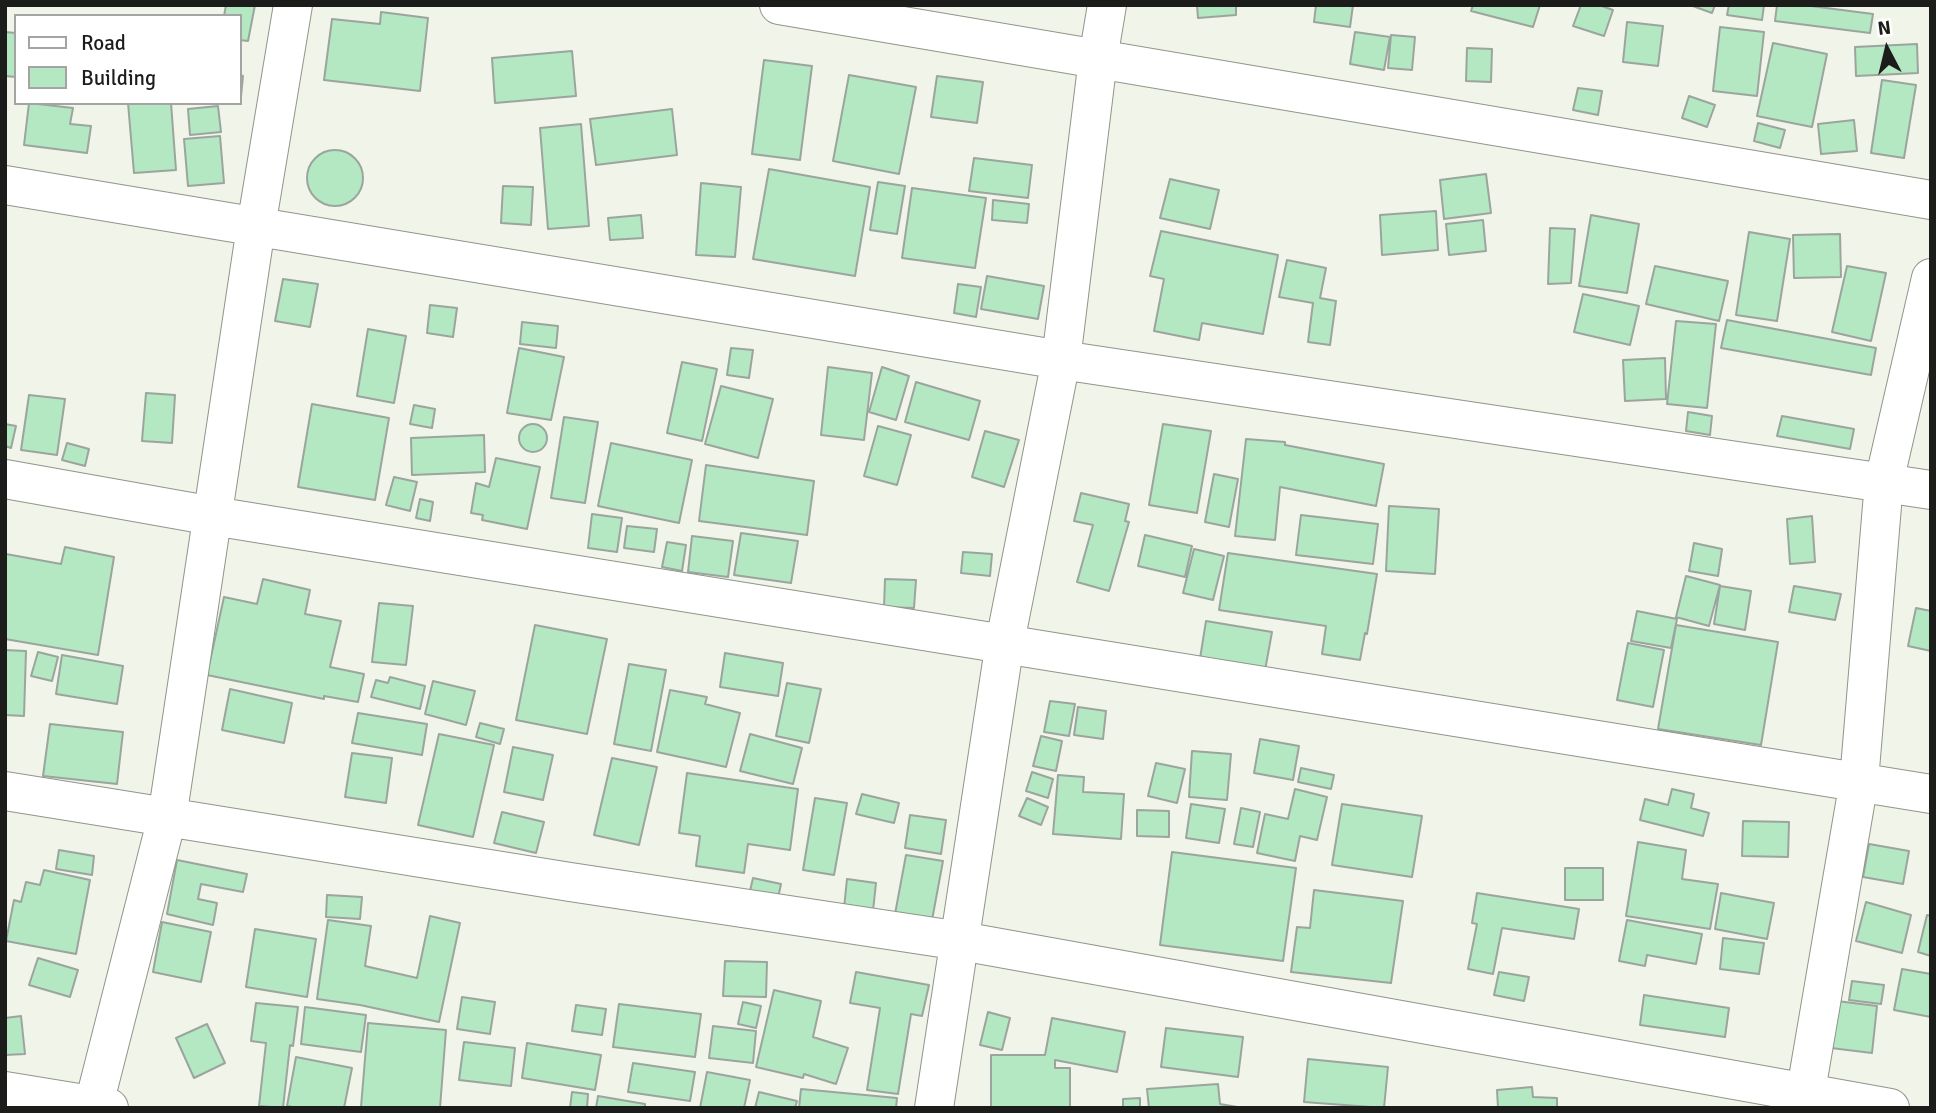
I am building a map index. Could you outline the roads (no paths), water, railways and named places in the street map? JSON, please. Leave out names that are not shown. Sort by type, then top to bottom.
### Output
[{"type":"street","points":[[5,1091],[98,1107],[167,818],[256,227],[293,5]]},
{"type":"street","points":[[779,5],[1931,200]]},
{"type":"street","points":[[934,1108],[1005,642],[1061,360],[1097,59],[1107,5]]},
{"type":"street","points":[[5,186],[1061,360],[1931,490]]},
{"type":"street","points":[[1804,1100],[1858,781],[1884,482],[1931,278]]},
{"type":"street","points":[[5,479],[213,516],[1005,642],[1931,794]]},
{"type":"street","points":[[5,791],[961,941],[1804,1100],[1890,1108]]}]
